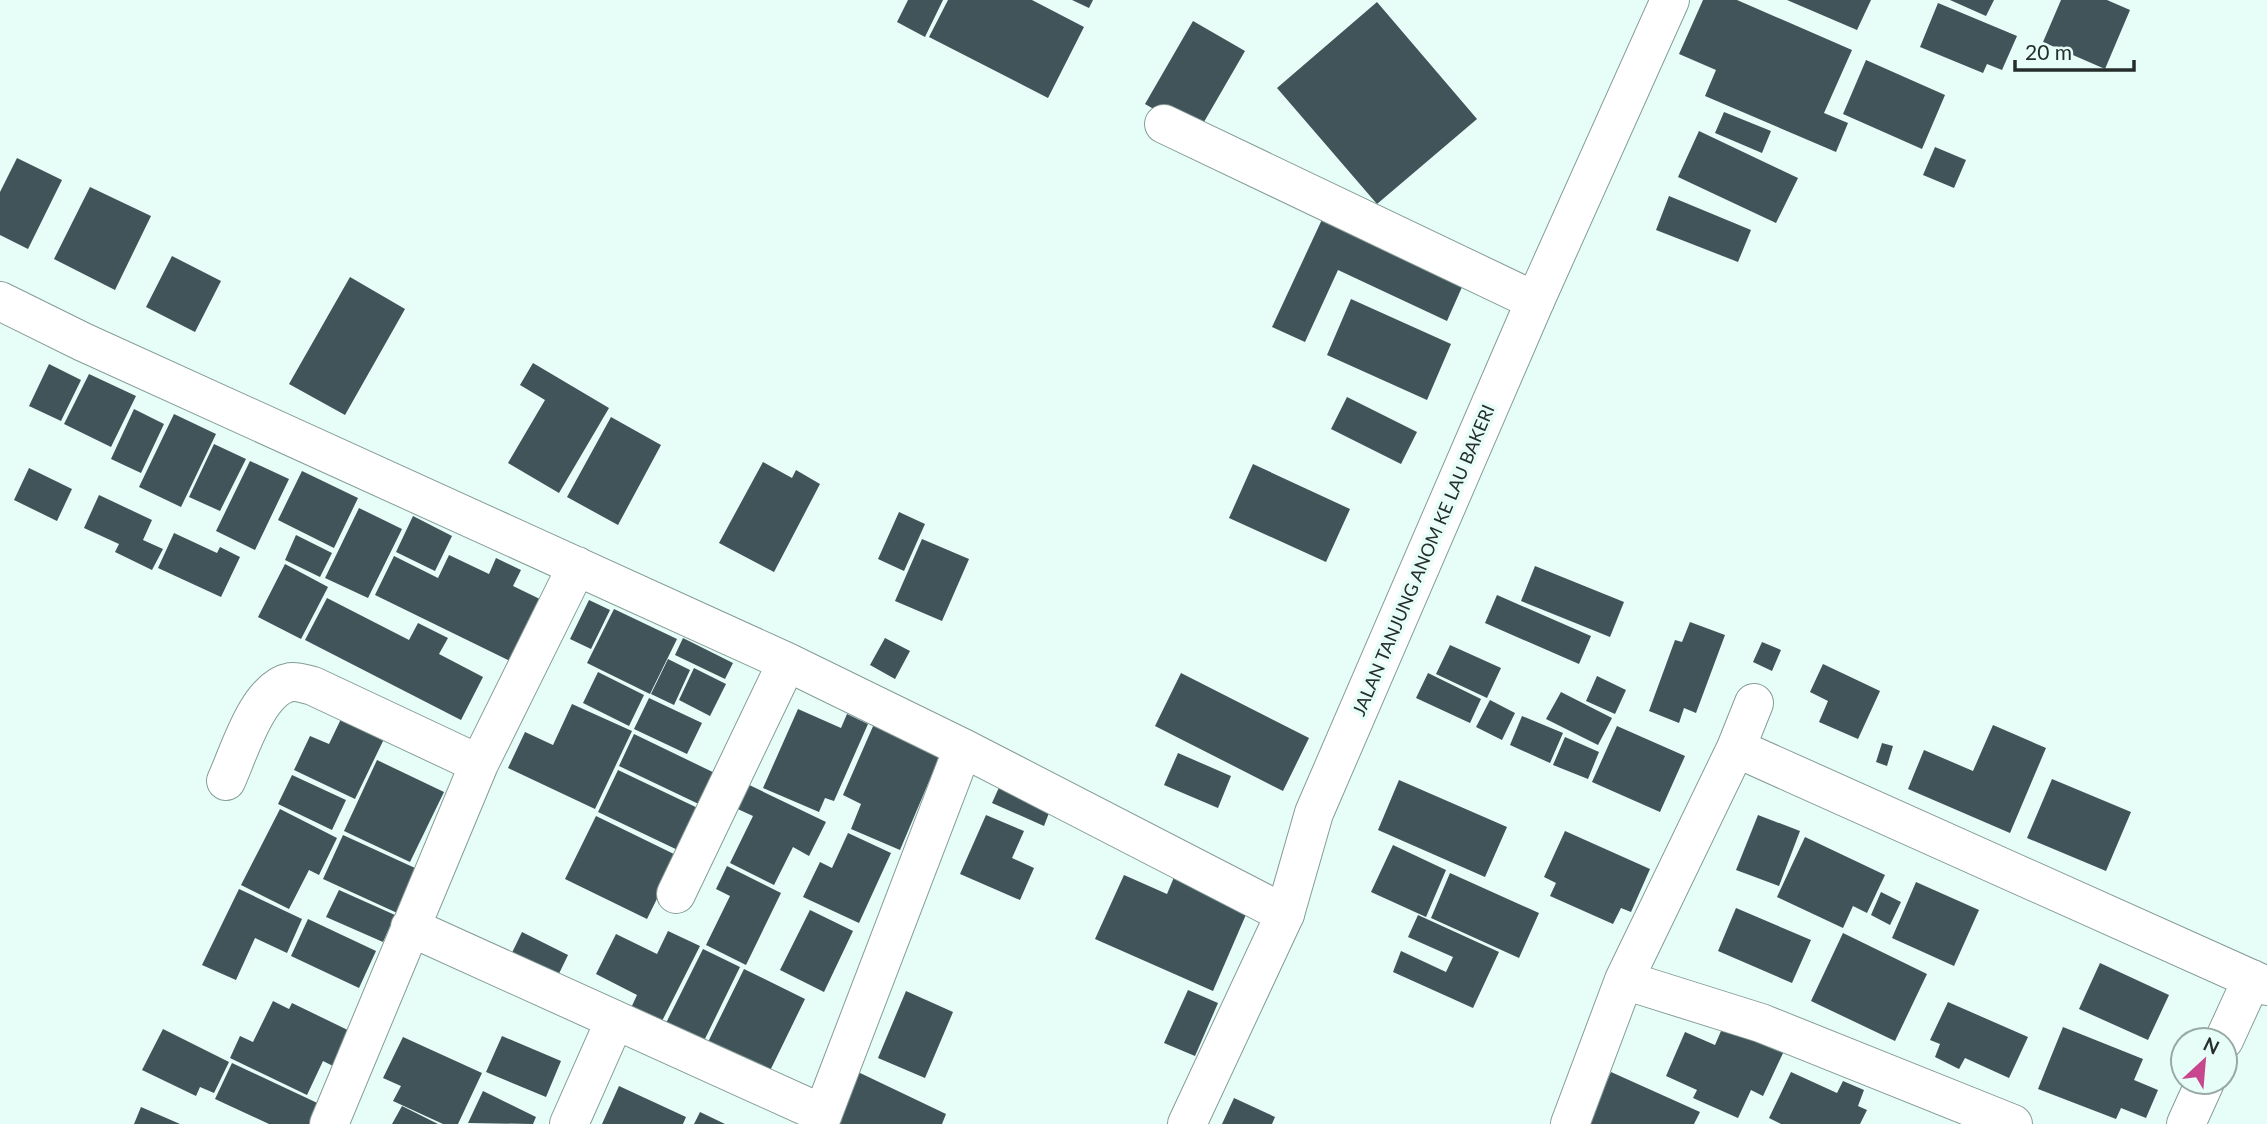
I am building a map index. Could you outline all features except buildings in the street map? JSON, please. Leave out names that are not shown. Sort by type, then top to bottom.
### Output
[{"type":"street","name":"JALAN TANJUNG ANOM KE LAU BAKERI","points":[[1187,1124],[1285,914],[1314,813],[1535,301],[1670,0]]},
{"type":"street","points":[[1164,124],[1535,301]]},
{"type":"street","points":[[0,301],[108,353],[788,662],[963,748],[1285,914]]},
{"type":"street","points":[[329,1124],[479,764],[577,566]]},
{"type":"street","points":[[676,894],[788,662]]},
{"type":"street","points":[[226,780],[259,707],[275,690],[292,682],[313,687],[479,764]]},
{"type":"street","points":[[1570,1124],[1624,980],[1736,748],[1754,703]]},
{"type":"street","points":[[410,927],[615,1020],[821,1119],[963,748]]},
{"type":"street","points":[[1736,748],[2259,983],[2233,1026]]},
{"type":"street","points":[[1624,980],[1760,1023],[2013,1124]]},
{"type":"street","points":[[569,1124],[615,1020]]},
{"type":"street","points":[[2186,1124],[2199,1096]]}]
